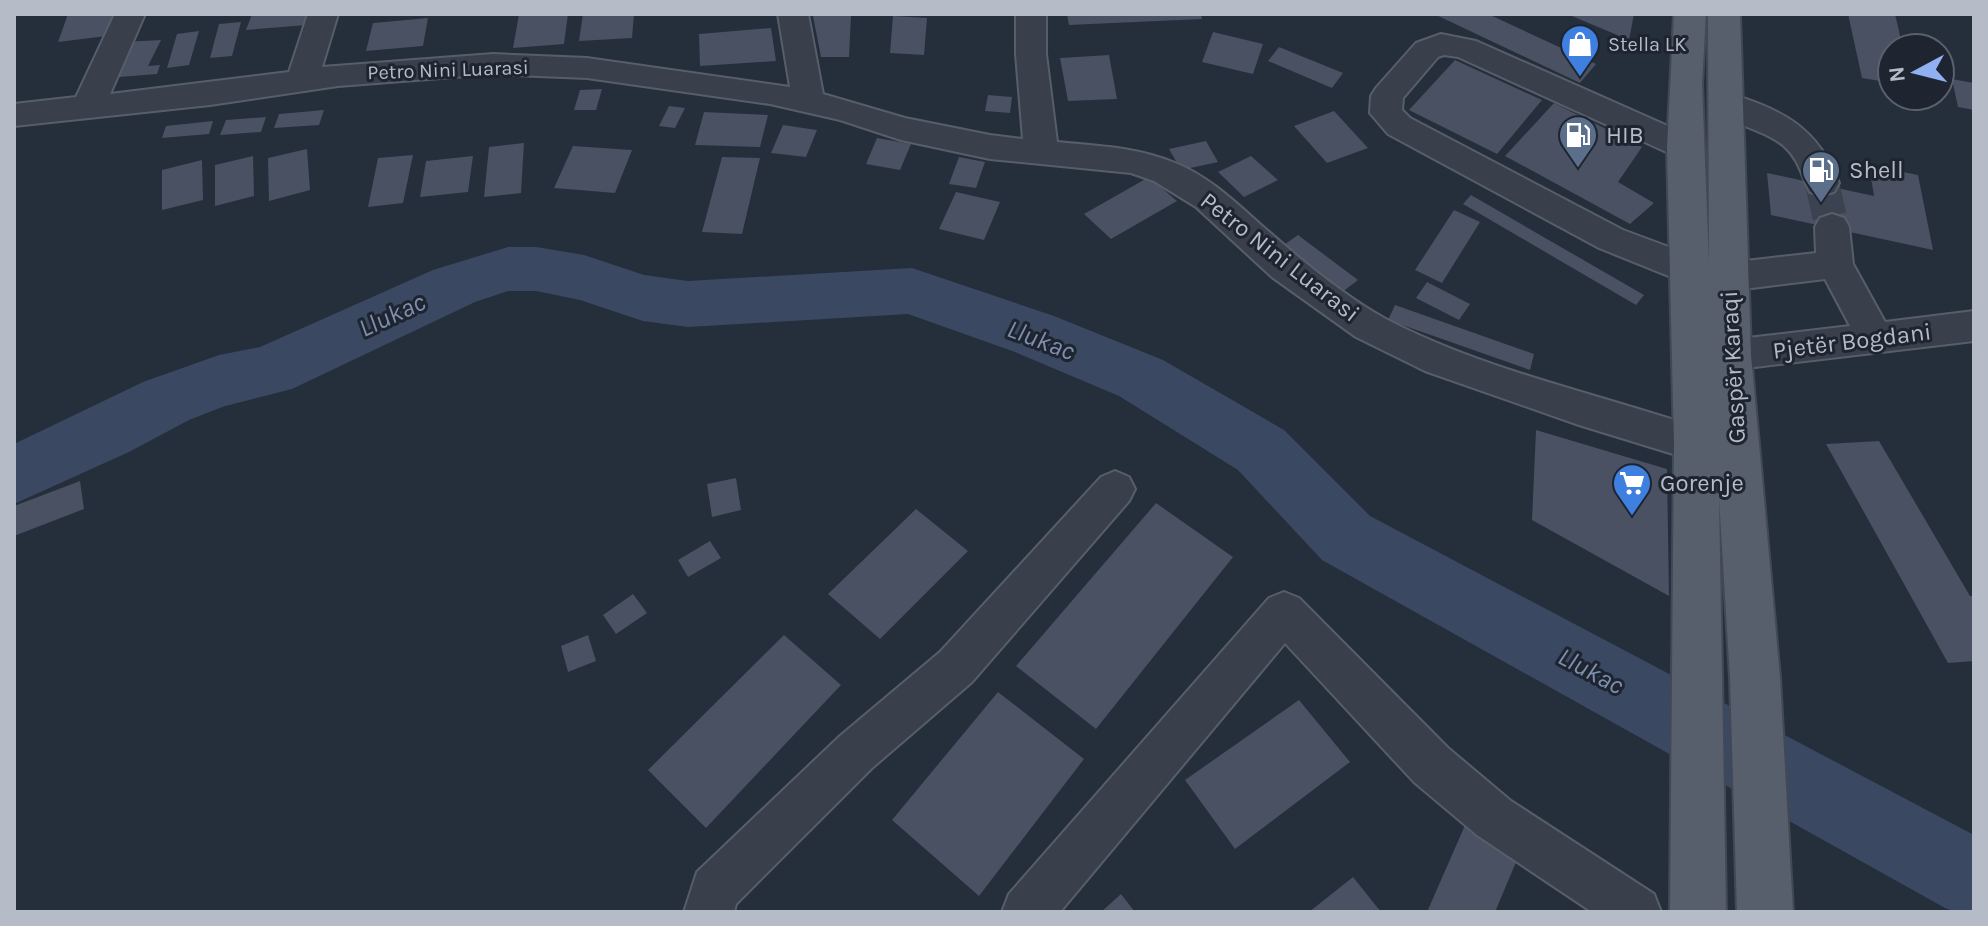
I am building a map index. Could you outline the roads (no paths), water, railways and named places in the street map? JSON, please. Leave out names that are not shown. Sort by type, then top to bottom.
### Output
[{"type":"main road","name":"Gaspër Karaqi","points":[[1690,14],[1685,147],[1709,273],[1730,355],[1755,678],[1765,912]]},
{"type":"main road","name":"Gaspër Karaqi","points":[[1698,905],[1696,444],[1709,273],[1727,104],[1724,14]]},
{"type":"street","points":[[88,107],[130,14]]},
{"type":"street","points":[[302,80],[323,14]]},
{"type":"street","points":[[793,14],[808,99]]},
{"type":"street","points":[[1031,14],[1032,69],[1041,150]]},
{"type":"street","points":[[1685,147],[1465,48],[1441,44],[1427,50],[1387,96],[1386,113],[1399,126],[1611,239],[1709,273],[1835,264]]},
{"type":"street","name":"Petro Nini Luarasi","points":[[14,115],[302,80],[493,64],[600,70],[808,99],[901,129],[990,147],[1134,161],[1166,172],[1208,198],[1285,267],[1369,327],[1438,360],[1579,409],[1696,444]]},
{"type":"street","points":[[1727,104],[1795,137],[1815,159],[1822,183]]},
{"type":"street","points":[[1832,227],[1835,264],[1875,338]]},
{"type":"street","name":"Pjetër Bogdani","points":[[1730,355],[1974,326]]},
{"type":"street","points":[[709,912],[715,890],[856,752],[956,667],[1115,489]]},
{"type":"street","points":[[1027,912],[1284,612],[1431,765],[1494,818],[1636,912]]},
{"type":"waterway","name":"Llukac","points":[[14,475],[106,433],[166,401],[219,381],[270,371],[454,286],[508,269],[536,269],[584,278],[643,298],[688,304],[912,291],[978,317],[1032,333],[1141,378],[1261,450],[1346,538],[1974,879]]},
{"type":"tunnel","points":[[1822,183],[1832,227]]},
{"type":"place","name":"Stella LK","points":[[1580,78]]},
{"type":"place","name":"HIB","points":[[1578,169]]},
{"type":"place","name":"Shell","points":[[1821,204]]},
{"type":"place","name":"Gorenje","points":[[1632,517]]}]
